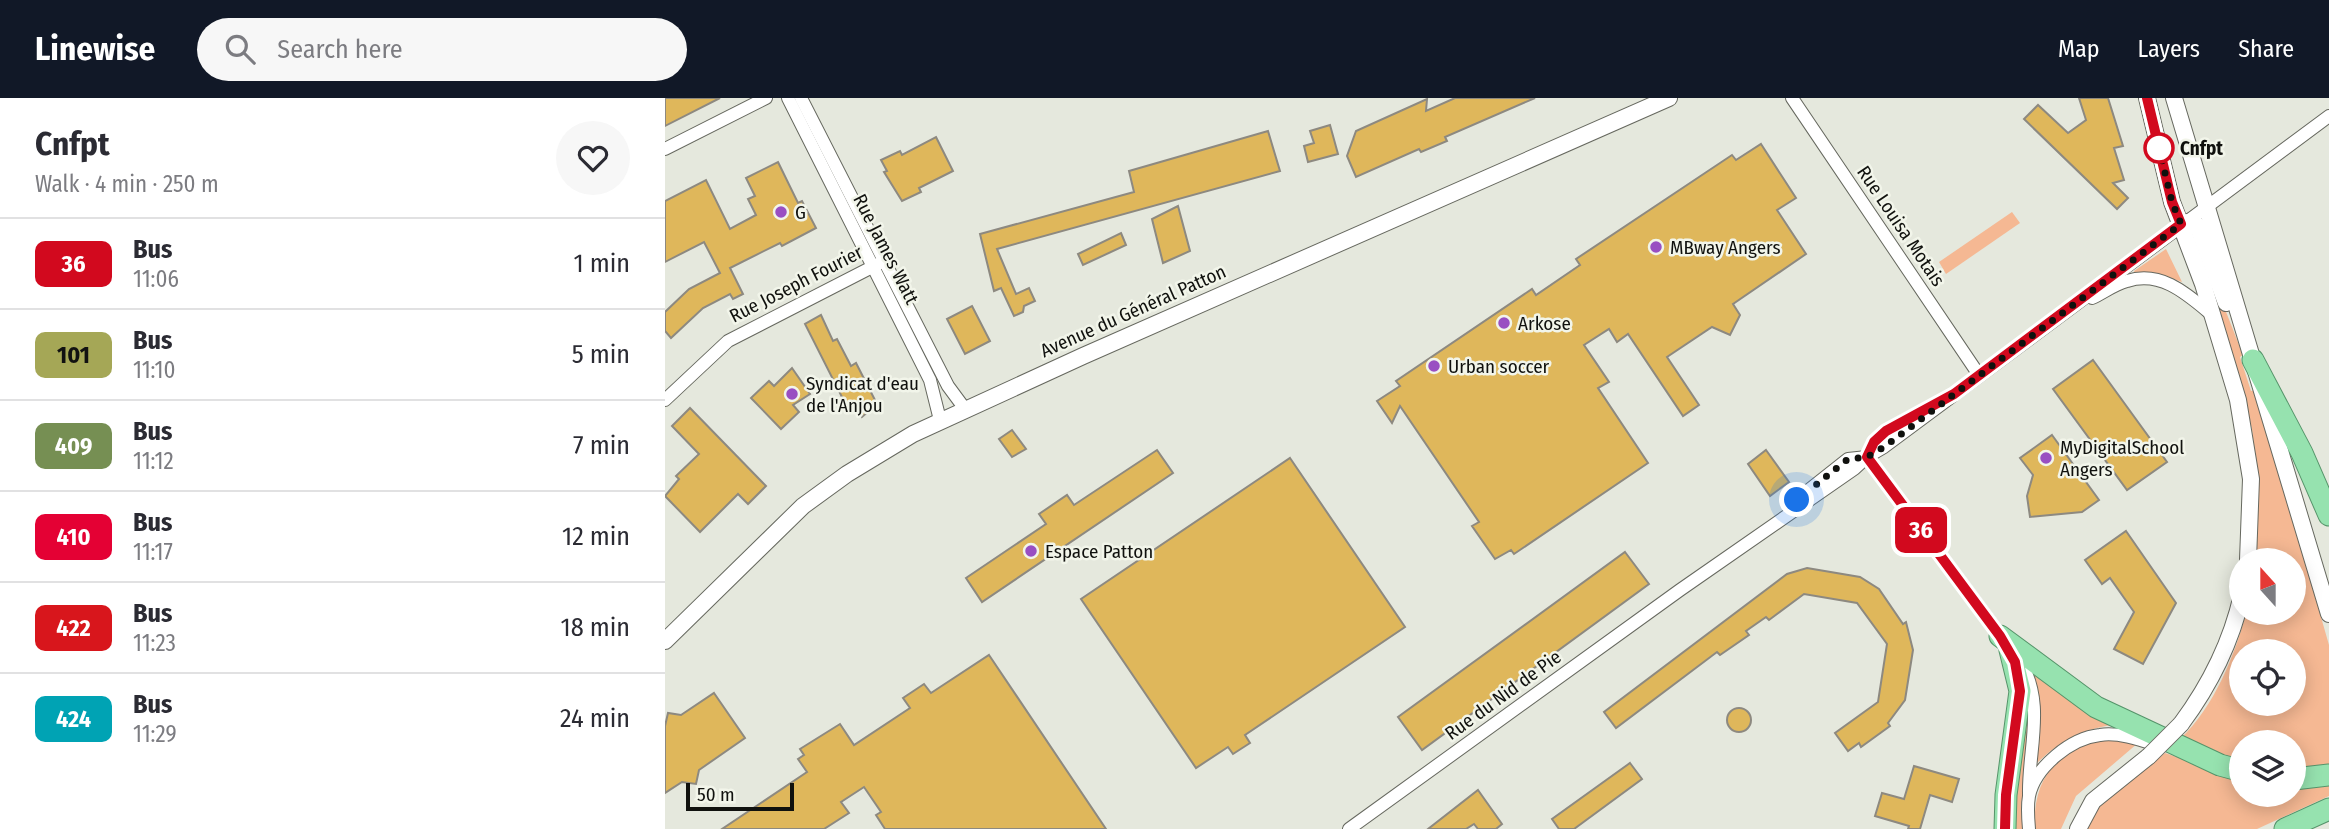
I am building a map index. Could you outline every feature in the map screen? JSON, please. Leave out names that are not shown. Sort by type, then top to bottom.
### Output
[{"type":"highway","points":[[2251,355],[2301,450],[2329,515]]},
{"type":"highway","points":[[2005,643],[2097,707],[2229,767]]},
{"type":"highway","points":[[2005,643],[2020,691],[2006,795],[2005,829]]},
{"type":"highway","points":[[2306,778],[2329,775]]},
{"type":"highway","points":[[2285,829],[2329,809]]},
{"type":"street","points":[[665,149],[766,98]]},
{"type":"street","name":"Rue James Watt","points":[[788,98],[948,386],[965,409]]},
{"type":"street","name":"Rue James Watt","points":[[801,98],[930,380],[940,420]]},
{"type":"street","name":"Avenue du Général Patton","points":[[665,641],[803,506],[876,454],[940,420],[1669,98]]},
{"type":"street","name":"Rue Louisa Motais","points":[[1792,98],[1979,375]]},
{"type":"street","points":[[2147,98],[2172,202],[2238,400],[2248,454],[2251,500],[2249,548]]},
{"type":"street","points":[[2174,98],[2329,614]]},
{"type":"street","name":"Rue du Nid de Pie","points":[[1349,829],[1680,590],[1835,468],[1848,459],[1867,457],[1884,447],[2329,116]]},
{"type":"street","points":[[2181,224],[2192,221],[2197,225],[2233,321],[2251,355]]},
{"type":"street","name":"Rue Joseph Fourier","points":[[665,400],[735,336],[879,264]]},
{"type":"street","name":"Rue du Nid de Pie","points":[[2070,309],[2127,281],[2143,279],[2171,283],[2211,314]]},
{"type":"street","points":[[1867,457],[2022,665],[2034,698],[2029,829]]},
{"type":"street","points":[[2078,829],[2093,801],[2149,756],[2181,724],[2207,686],[2222,657],[2232,625]]},
{"type":"street","points":[[2029,794],[2039,775],[2052,760],[2074,743],[2100,735],[2142,740],[2220,765]]},
{"type":"shaded area","points":[[2012,212],[2020,223],[1946,274],[1939,262]]},
{"type":"shaded area","points":[[2166,249],[2182,282],[2162,275],[2135,274],[2134,271]]},
{"type":"shaded area","points":[[2219,294],[2243,355],[2240,357],[2251,391],[2256,390],[2301,548],[2257,548],[2256,464],[2252,429],[2215,295]]},
{"type":"shaded area","points":[[2307,568],[2329,645],[2329,770],[2306,772],[2306,730],[2229,730],[2229,758],[2181,738],[2204,711],[2229,663],[2229,716],[2306,716],[2306,639],[2238,639],[2242,625],[2307,625]]},
{"type":"shaded area","points":[[2038,670],[2113,725],[2071,738],[2037,763],[2039,708],[2033,674]]},
{"type":"shaded area","points":[[2028,694],[2029,746],[2021,806],[2023,829],[2010,829]]},
{"type":"shaded area","points":[[2102,739],[2138,743],[2076,796],[2061,829],[2035,829],[2038,796],[2042,782],[2050,770],[2071,752]]},
{"type":"shaded area","points":[[2165,753],[2229,775],[2229,807],[2305,807],[2257,829],[2086,829],[2101,804]]},
{"type":"shaded area","points":[[2329,783],[2329,796],[2306,807],[2306,785]]},
{"type":"building","points":[[665,98],[720,98],[665,126]]},
{"type":"building","points":[[1455,98],[1535,98],[1445,137],[1447,141],[1421,152],[1419,149],[1356,177],[1347,156],[1356,131],[1427,99],[1426,111]]},
{"type":"building","points":[[2079,98],[2108,98],[2123,146],[2114,148],[2124,180],[2113,183],[2128,198],[2117,209],[2024,119],[2038,105],[2068,133],[2086,120]]},
{"type":"building","points":[[1330,125],[1338,154],[1308,162],[1304,146],[1314,143],[1310,131]]},
{"type":"building","points":[[1268,131],[1280,171],[997,249],[1016,294],[1029,288],[1035,301],[1024,306],[1023,312],[1014,316],[1001,288],[994,291],[980,234],[1134,192],[1129,171]]},
{"type":"building","points":[[936,137],[953,171],[919,188],[921,192],[902,201],[884,172],[887,171],[881,160],[900,151],[902,155]]},
{"type":"building","points":[[1761,144],[1796,198],[1777,210],[1806,254],[1733,304],[1740,315],[1730,335],[1712,327],[1667,357],[1699,405],[1683,416],[1628,334],[1617,342],[1609,329],[1584,345],[1609,382],[1598,388],[1648,463],[1514,554],[1511,550],[1495,559],[1472,526],[1479,522],[1400,406],[1392,423],[1377,401],[1400,386],[1396,381],[1532,289],[1536,295],[1580,265],[1576,259],[1732,155],[1736,160]]},
{"type":"building","points":[[778,162],[798,203],[802,201],[816,228],[730,268],[743,294],[733,299],[730,294],[703,308],[671,338],[665,331],[665,312],[689,289],[720,273],[704,242],[665,262],[665,201],[706,180],[730,229],[756,215],[748,199],[755,196],[746,178]]},
{"type":"building","points":[[1178,206],[1190,251],[1163,263],[1152,219]]},
{"type":"building","points":[[1121,233],[1126,245],[1083,265],[1078,254]]},
{"type":"building","points":[[972,306],[990,341],[965,354],[947,319]]},
{"type":"building","points":[[821,315],[833,341],[837,339],[851,366],[856,363],[877,404],[862,417],[858,409],[850,413],[805,324]]},
{"type":"building","points":[[2093,360],[2167,462],[2127,490],[2053,389]]},
{"type":"building","points":[[792,368],[810,394],[793,405],[799,412],[781,429],[751,398],[769,381],[774,386]]},
{"type":"building","points":[[690,408],[766,486],[748,504],[738,494],[700,532],[665,496],[679,479],[676,476],[699,454],[672,426]]},
{"type":"building","points":[[1012,430],[1026,449],[1012,457],[999,439]]},
{"type":"building","points":[[2052,435],[2099,500],[2082,512],[2030,517],[2027,496],[2033,475],[2020,458]]},
{"type":"building","name":"Espace Patton","points":[[1157,450],[1173,473],[982,602],[966,578],[1046,524],[1039,514],[1067,495],[1074,505]]},
{"type":"building","points":[[1766,450],[1789,482],[1770,496],[1748,464]]},
{"type":"building","points":[[1290,458],[1405,627],[1245,735],[1250,743],[1233,754],[1228,747],[1196,768],[1081,599]]},
{"type":"building","points":[[2126,531],[2176,603],[2143,664],[2114,649],[2134,612],[2110,578],[2102,584],[2085,560]]},
{"type":"building","points":[[1625,552],[1649,584],[1422,750],[1398,717]]},
{"type":"building","points":[[1807,568],[1860,577],[1879,589],[1903,624],[1906,622],[1913,650],[1905,700],[1888,723],[1890,726],[1861,747],[1859,743],[1848,751],[1835,733],[1878,702],[1887,644],[1857,603],[1804,594],[1769,620],[1766,617],[1746,631],[1749,635],[1720,655],[1717,652],[1616,728],[1604,712],[1787,574]]},
{"type":"building","points":[[989,655],[1106,829],[885,829],[876,815],[881,812],[864,787],[841,802],[849,813],[824,829],[722,829],[807,772],[798,759],[804,755],[800,749],[840,724],[854,745],[910,708],[903,698],[924,684],[931,693]]},
{"type":"building","points":[[714,693],[745,738],[699,770],[696,784],[682,782],[665,793],[665,726],[668,713],[681,715]]},
{"type":"building","points":[[1739,708],[1748,711],[1751,720],[1748,729],[1739,732],[1730,729],[1727,720],[1730,711]]},
{"type":"building","points":[[1630,763],[1642,779],[1574,829],[1559,829],[1552,819]]},
{"type":"building","points":[[1914,766],[1959,779],[1952,802],[1930,795],[1920,829],[1908,829],[1909,826],[1875,816],[1882,793],[1904,799]]},
{"type":"building","points":[[1478,790],[1502,824],[1496,829],[1478,829],[1474,824],[1466,829],[1428,829]]},
{"type":"bus line","name":"36","points":[[2005,829],[2006,795],[2020,691],[2015,662],[2000,636],[1867,457],[1874,442],[1886,431],[1954,394],[2181,224],[2172,202],[2147,98]]},
{"type":"place","name":"Cnfpt","points":[[2159,148]]},
{"type":"place","name":"G","points":[[781,212]]},
{"type":"place","name":"MBway Angers","points":[[1656,247]]},
{"type":"place","name":"Arkose","points":[[1504,323]]},
{"type":"place","name":"Urban soccer","points":[[1434,366]]},
{"type":"place","name":"Syndicat d'eau de l'Anjou","points":[[792,394]]},
{"type":"place","name":"MyDigitalSchool Angers","points":[[2046,458]]},
{"type":"place","name":"Espace Patton","points":[[1031,551]]},
{"type":"route","points":[[1797,500],[1848,459],[1867,457],[1884,447],[2181,224],[2172,202],[2159,148]]}]
